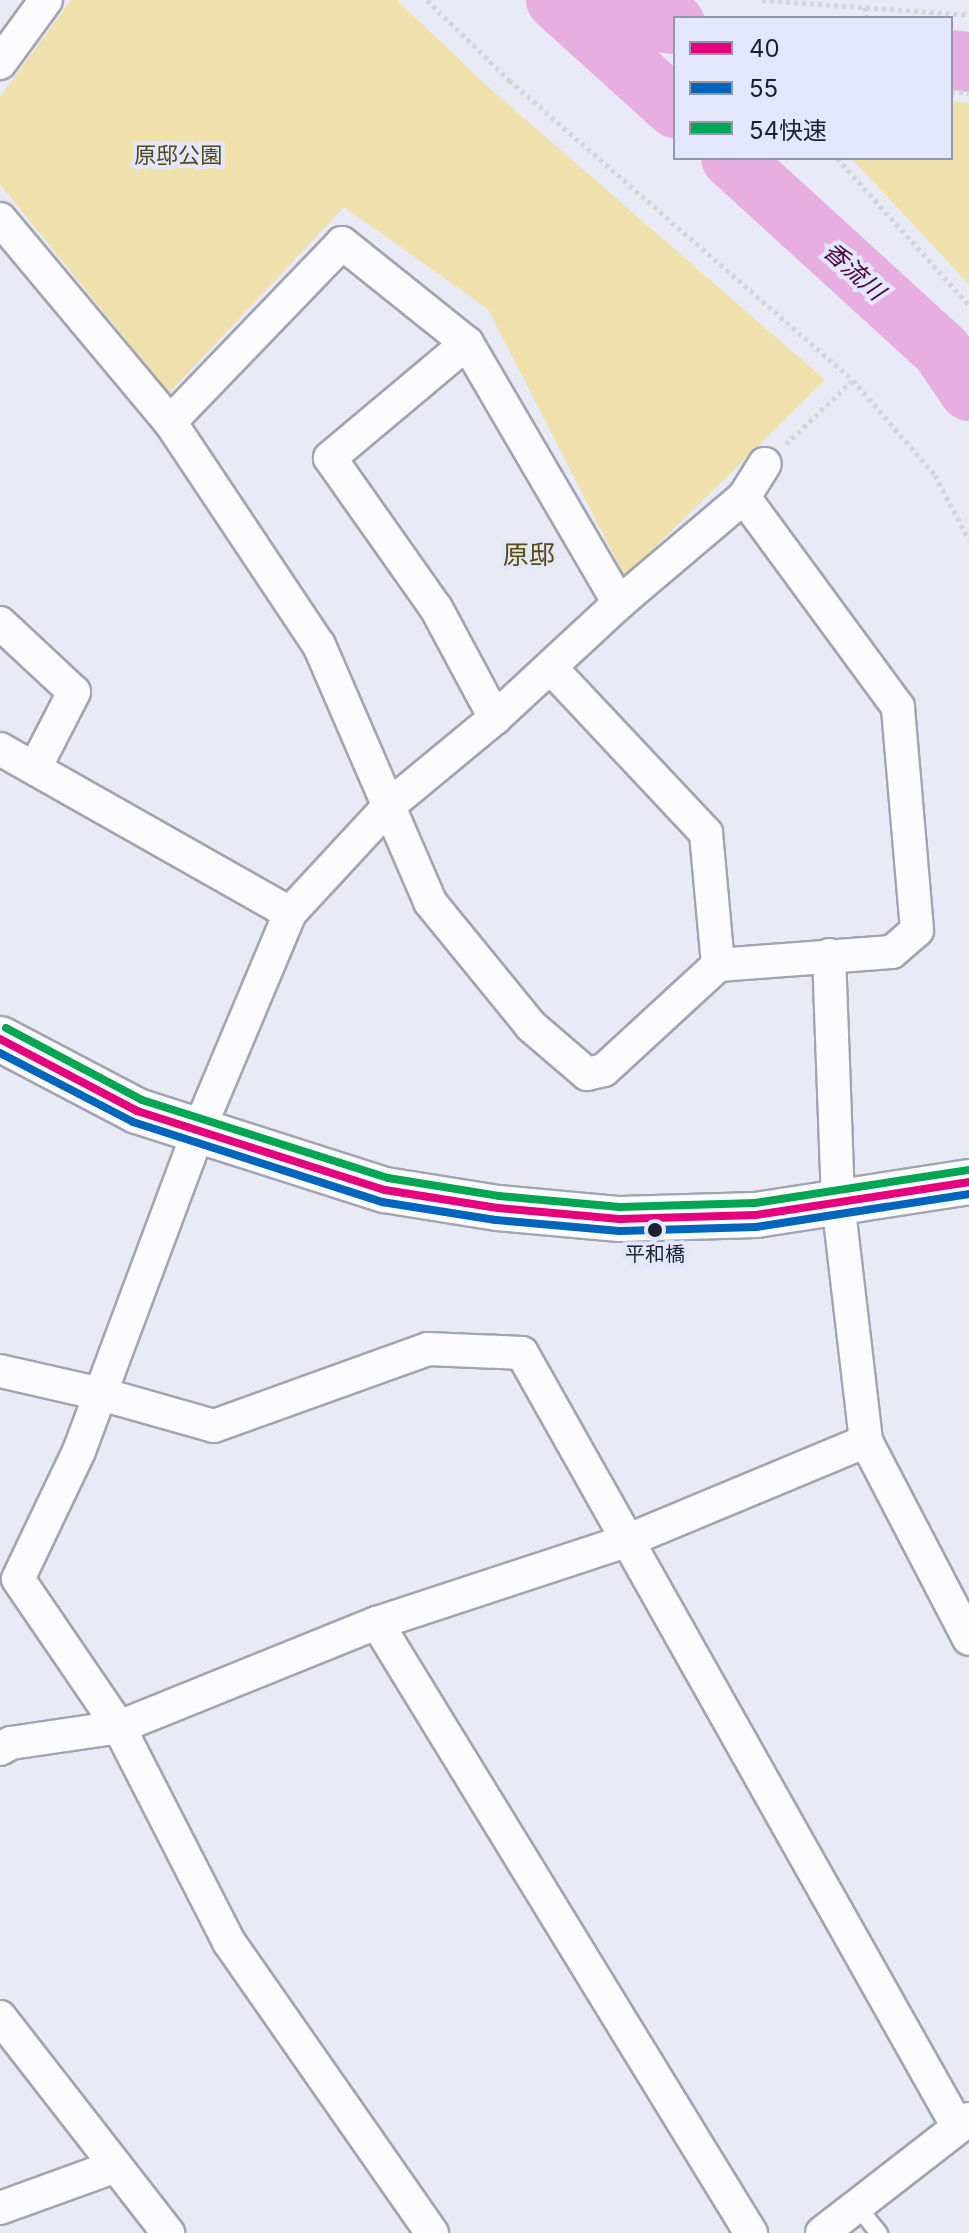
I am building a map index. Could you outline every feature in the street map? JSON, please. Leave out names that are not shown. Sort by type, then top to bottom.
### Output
[{"type":"street","points":[[0,63],[46,0]]},
{"type":"street","points":[[0,219],[170,422],[319,645],[391,804],[430,902],[531,1026],[587,1074],[604,1070],[718,965],[892,952],[917,930],[898,707],[744,497]]},
{"type":"street","points":[[170,422],[342,243],[467,343],[619,603]]},
{"type":"street","points":[[467,343],[330,458],[436,608],[495,718]]},
{"type":"street","points":[[432,2233],[229,1942],[119,1727],[9,1580],[79,1451],[198,1132],[290,913],[391,804],[552,669],[619,603],[744,497],[765,464]]},
{"type":"street","points":[[0,623],[74,692],[35,768]]},
{"type":"street","points":[[552,669],[706,833],[718,965]]},
{"type":"street","points":[[0,749],[290,913]]},
{"type":"street","points":[[829,955],[838,1202],[866,1441],[969,1639]]},
{"type":"street","points":[[0,1039],[137,1111],[198,1132],[385,1190],[498,1208],[620,1219],[756,1215],[969,1182]]},
{"type":"street","points":[[0,1371],[101,1394],[214,1426],[428,1349],[522,1353],[626,1541],[964,2123],[822,2233]]},
{"type":"street","points":[[0,1749],[11,1743],[119,1727],[377,1623],[626,1541],[866,1441]]},
{"type":"street","points":[[377,1623],[751,2233]]},
{"type":"street","points":[[0,2017],[168,2233]]},
{"type":"street","points":[[0,2208],[116,2166]]},
{"type":"lane","points":[[857,2206],[879,2233]]},
{"type":"path","points":[[427,0],[509,80],[853,380],[935,475],[969,540]]},
{"type":"path","points":[[762,0],[969,15]]},
{"type":"path","points":[[865,7],[866,16]]},
{"type":"path","points":[[839,160],[969,305]]},
{"type":"path","points":[[765,464],[853,380]]},
{"type":"green space","name":"原邸公園","points":[[71,0],[397,0],[486,85],[825,380],[625,577],[488,309],[344,207],[169,393],[0,184],[0,97]]},
{"type":"green space","points":[[953,101],[969,103],[969,284],[853,160],[953,160]]},
{"type":"waterway","name":"香流川","points":[[556,0],[673,106]]},
{"type":"waterway","points":[[569,12],[673,24]]},
{"type":"waterway","points":[[953,60],[969,62]]},
{"type":"waterway","name":"香流川","points":[[733,160],[942,351],[969,391]]},
{"type":"transit line","name":"54快速","points":[[6,1028],[142,1100],[388,1178],[499,1196],[620,1207],[755,1203],[967,1170]]},
{"type":"transit line","name":"40","points":[[0,1039],[137,1111],[385,1190],[498,1208],[620,1219],[756,1215],[969,1182]]},
{"type":"transit line","name":"55","points":[[0,1053],[133,1122],[382,1202],[496,1220],[620,1231],[756,1227],[969,1194]]},
{"type":"place","name":"平和橋","points":[[655,1230]]},
{"type":"district","name":"原邸","points":[[529,555]]}]
